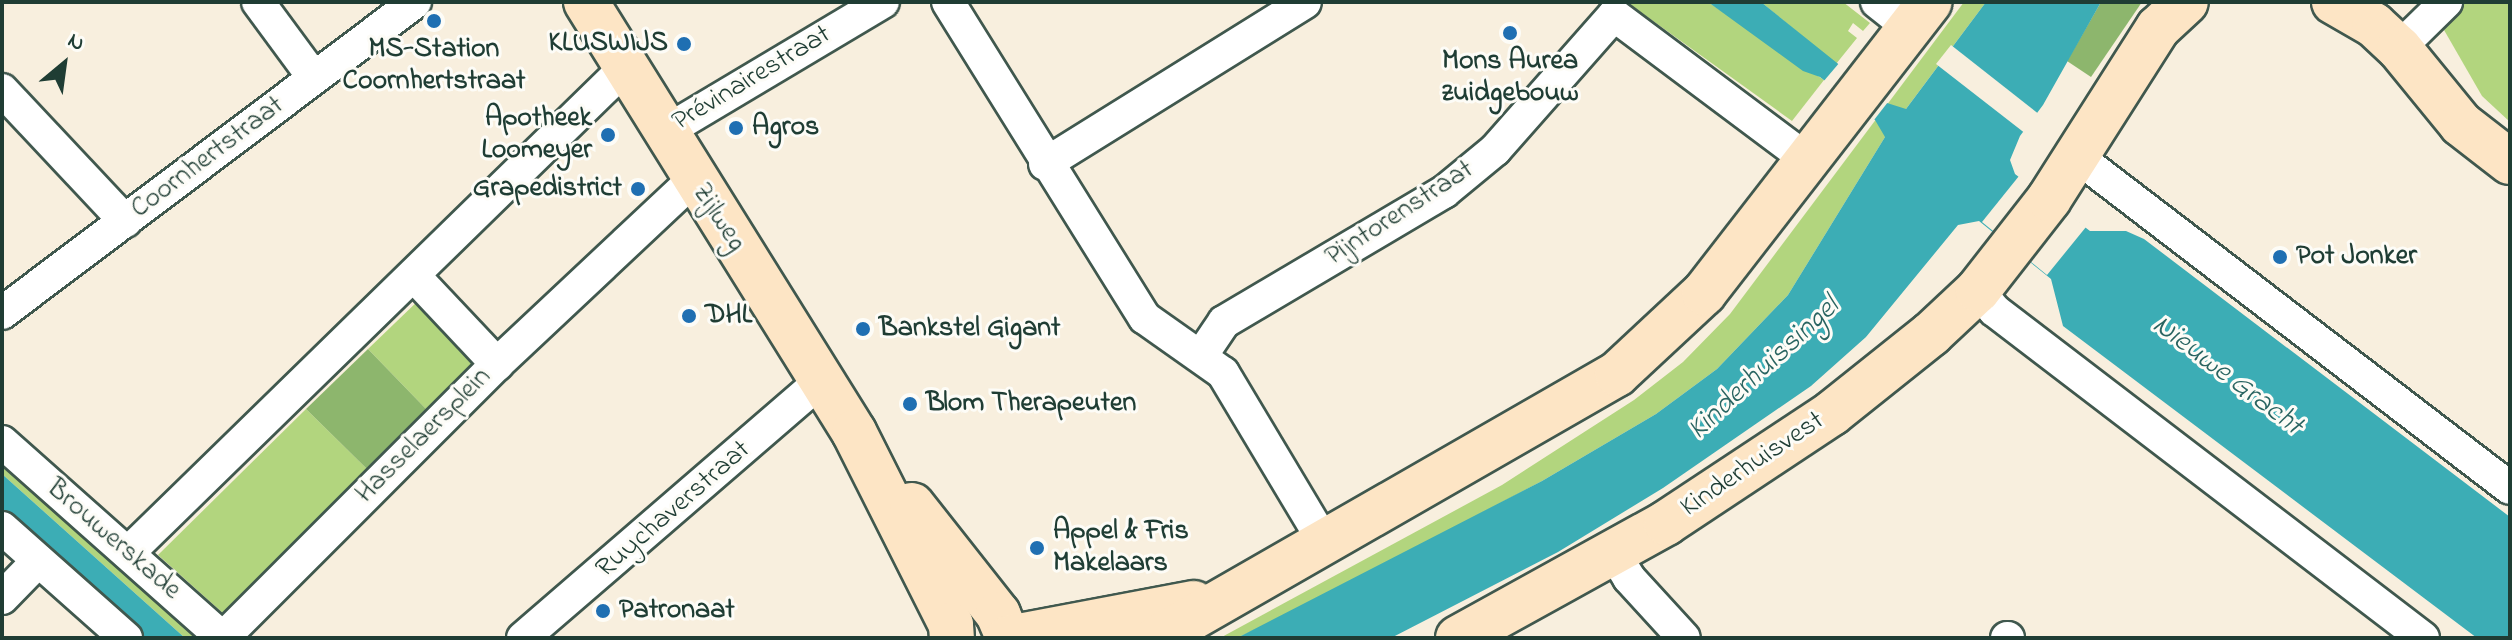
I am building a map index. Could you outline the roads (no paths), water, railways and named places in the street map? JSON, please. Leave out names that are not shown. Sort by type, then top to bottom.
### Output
[{"type":"main road","name":"Zijlweg","points":[[586,2],[663,133],[854,432],[951,625],[952,638]]},
{"type":"main road","points":[[2076,156],[2158,28],[2186,2]]},
{"type":"main road","points":[[2334,2],[2374,25],[2418,18],[2446,74],[2443,99],[2461,124],[2510,162]]},
{"type":"main road","points":[[1157,638],[1326,545],[1617,374],[1704,293],[1798,153],[1859,94],[1902,12]]},
{"type":"main road","name":"Kinderhuisvest","points":[[1458,638],[1614,553],[1832,413],[1978,290],[2049,199],[2076,156]]},
{"type":"main road","name":"Zijlweg","points":[[854,432],[998,614],[1008,638]]},
{"type":"main road","points":[[1008,638],[1142,616],[1250,588]]},
{"type":"street","points":[[258,2],[314,78]]},
{"type":"street","name":"Coornhertstraat","points":[[2,313],[415,2]]},
{"type":"street","name":"Prévinairestraat","points":[[663,133],[883,2]]},
{"type":"street","points":[[948,2],[1045,164],[1145,318],[1156,331],[1201,356],[1223,373],[1326,545]]},
{"type":"street","points":[[1045,164],[1305,2]]},
{"type":"street","name":"Pijntorenstraat","points":[[1201,356],[1224,322],[1444,192],[1495,150],[1614,15],[1798,153]]},
{"type":"street","points":[[128,553],[415,277],[625,68]]},
{"type":"street","points":[[2,90],[125,221]]},
{"type":"street","points":[[2076,156],[2510,488]]},
{"type":"street","points":[[497,364],[693,180]]},
{"type":"street","name":"Hasselaersplein","points":[[223,638],[497,364],[415,277]]},
{"type":"street","points":[[1978,290],[1994,310],[2423,638]]},
{"type":"street","name":"Ruychaverstraat","points":[[523,638],[822,380]]},
{"type":"street","name":"Brouwerskade","points":[[2,442],[223,638]]},
{"type":"street","points":[[2,528],[126,638]]},
{"type":"street","points":[[1614,553],[1629,578],[1684,638]]},
{"type":"street","points":[[2,598],[38,561]]},
{"type":"water","points":[[1708,2],[1761,2],[1887,103],[1906,109],[1986,2],[2101,2],[2043,105],[2020,136],[2010,160],[2015,174],[2090,231],[2126,231],[2144,239],[2510,517],[2510,638],[2477,638],[2063,326],[2051,279],[1979,221],[1958,225],[1866,337],[1811,386],[1663,488],[1558,552],[1391,638],[1237,638],[1542,481],[1656,414],[1717,369],[1788,295],[1885,137],[1875,120],[1820,77],[1803,71]]},
{"type":"water","points":[[2,474],[185,638],[139,638],[2,516]]},
{"type":"place","name":"MS-Station Coornhertstraat","points":[[434,21]]},
{"type":"place","name":"Mons Aurea zuidgebouw","points":[[1510,33]]},
{"type":"place","name":"KLUSWIJS","points":[[684,44]]},
{"type":"place","name":"Agros","points":[[736,128]]},
{"type":"place","name":"Apotheek Loomeyer","points":[[608,135]]},
{"type":"place","name":"Grapedistrict","points":[[638,189]]},
{"type":"place","name":"Pot Jonker","points":[[2280,257]]},
{"type":"place","name":"DHL","points":[[689,316]]},
{"type":"place","name":"Bankstel Gigant","points":[[863,329]]},
{"type":"place","name":"Blom Therapeuten","points":[[910,404]]},
{"type":"place","name":"Appel & Fris Makelaars","points":[[1037,548]]},
{"type":"place","name":"Patronaat","points":[[603,611]]},
{"type":"water label","name":"Kinderhuissingel","points":[[1764,369]]},
{"type":"water label","name":"Nieuwe Gracht","points":[[2227,376]]}]
